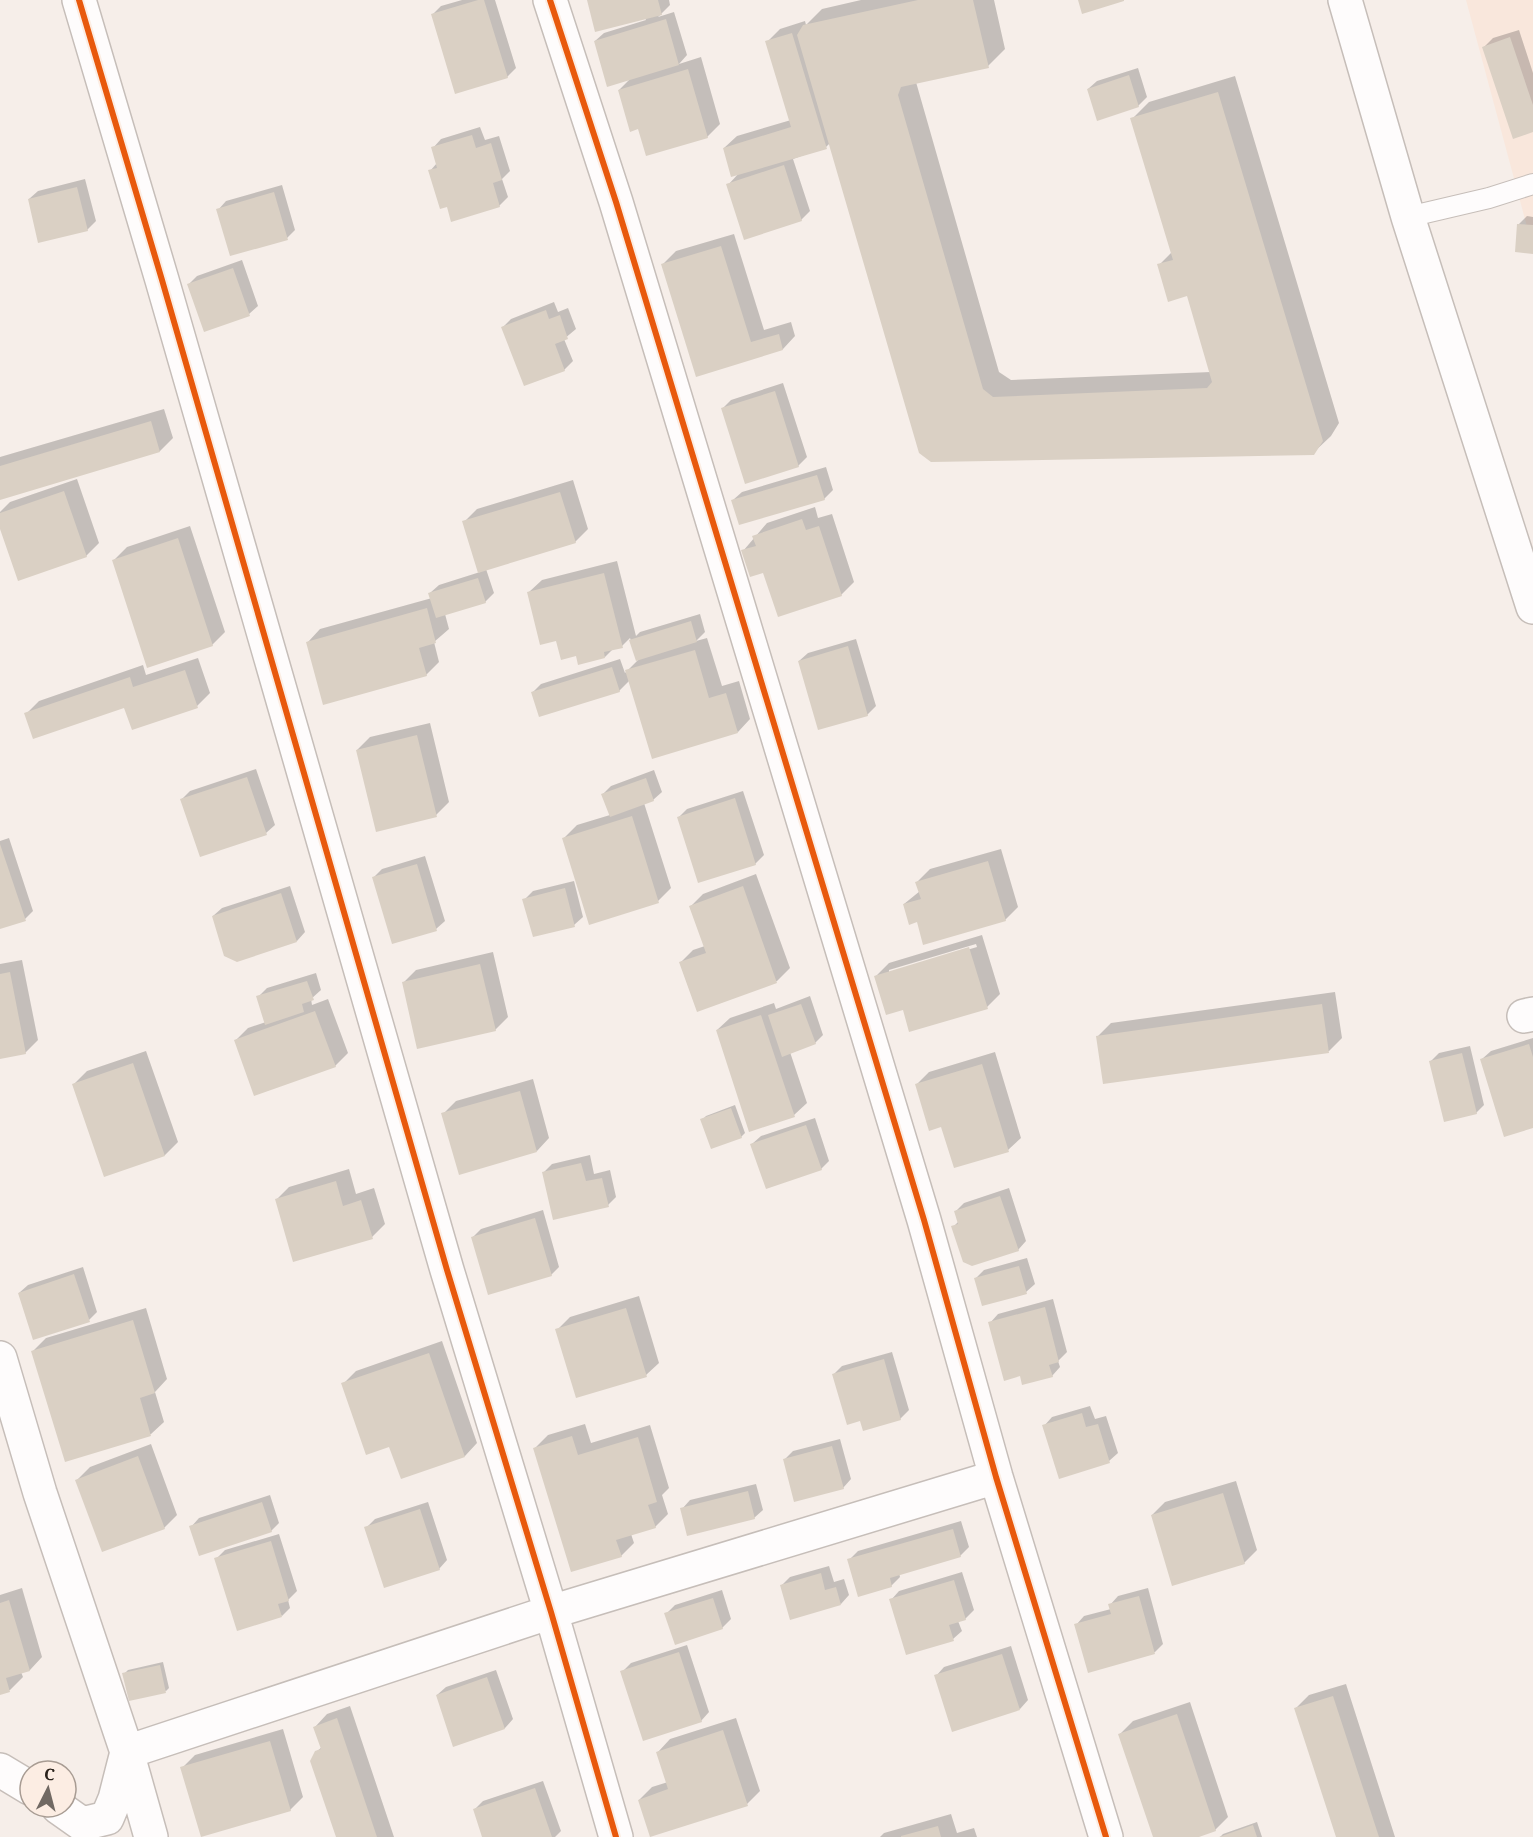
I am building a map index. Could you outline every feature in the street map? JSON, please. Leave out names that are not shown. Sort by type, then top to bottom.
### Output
[{"type":"street","points":[[78,0],[165,291],[447,1270],[551,1612],[615,1837]]},
{"type":"street","points":[[550,0],[616,202],[782,748],[924,1220],[996,1477],[1106,1837]]},
{"type":"street","points":[[1345,0],[1408,217],[1533,607]]},
{"type":"street","points":[[0,1358],[40,1493],[127,1752],[151,1837]]},
{"type":"street","points":[[127,1752],[551,1612],[996,1477]]},
{"type":"street","points":[[75,1819],[82,1824],[107,1818],[115,1798],[127,1752]]},
{"type":"street","points":[[0,1770],[18,1781]]},
{"type":"lane","points":[[1408,217],[1489,198],[1533,184]]},
{"type":"shaded area","points":[[1466,0],[1533,0],[1533,249]]},
{"type":"building","points":[[484,0],[508,78],[455,94],[431,14]]},
{"type":"building","points":[[587,0],[658,0],[662,15],[595,32]]},
{"type":"building","points":[[918,0],[973,0],[989,68],[901,87],[898,95],[983,389],[993,397],[1207,388],[1212,382],[1187,296],[1168,302],[1157,264],[1173,260],[1130,118],[1218,92],[1323,441],[1314,455],[931,462],[919,453],[797,35],[803,25]]},
{"type":"building","points":[[1078,0],[1124,0],[1124,1],[1082,14]]},
{"type":"building","points":[[666,19],[679,65],[607,87],[594,41]]},
{"type":"building","points":[[792,33],[827,149],[731,177],[723,148],[791,127],[765,41]]},
{"type":"building","points":[[1510,37],[1533,105],[1533,132],[1513,139],[1482,47]]},
{"type":"building","points":[[688,69],[708,138],[646,156],[638,129],[630,132],[618,90]]},
{"type":"building","points":[[1129,75],[1139,107],[1097,121],[1087,89]]},
{"type":"building","points":[[472,135],[476,148],[491,143],[502,180],[493,183],[500,207],[451,222],[447,207],[440,209],[428,170],[437,168],[431,147]]},
{"type":"building","points":[[784,165],[802,221],[744,240],[726,184]]},
{"type":"building","points":[[77,187],[88,231],[38,243],[28,199]]},
{"type":"building","points":[[274,192],[288,240],[230,256],[216,209]]},
{"type":"building","points":[[1517,224],[1533,225],[1533,254],[1515,252]]},
{"type":"building","points":[[721,246],[751,342],[779,334],[783,350],[696,377],[661,264]]},
{"type":"building","points":[[233,268],[250,316],[204,332],[187,284]]},
{"type":"building","points":[[546,310],[549,319],[560,315],[568,339],[555,344],[565,371],[524,386],[501,327]]},
{"type":"building","points":[[775,391],[799,467],[745,484],[721,408]]},
{"type":"building","points":[[151,421],[160,452],[0,500],[0,466]]},
{"type":"building","points":[[817,475],[825,500],[739,525],[731,500]]},
{"type":"building","points":[[64,491],[87,557],[18,581],[0,529],[0,513]]},
{"type":"building","points":[[560,492],[576,543],[478,573],[462,521]]},
{"type":"building","points":[[802,519],[806,530],[819,526],[842,596],[778,617],[763,573],[750,577],[741,550],[756,546],[752,536]]},
{"type":"building","points":[[178,538],[213,646],[147,668],[112,560]]},
{"type":"building","points":[[604,573],[623,648],[604,652],[605,658],[578,665],[576,656],[561,660],[556,641],[540,645],[527,592]]},
{"type":"building","points":[[478,578],[486,603],[436,618],[428,593]]},
{"type":"building","points":[[427,608],[436,643],[419,648],[427,676],[323,705],[306,642]]},
{"type":"building","points":[[691,621],[697,642],[636,661],[629,640]]},
{"type":"building","points":[[848,646],[868,716],[818,730],[798,661]]},
{"type":"building","points":[[695,650],[709,698],[726,693],[738,733],[652,759],[625,670]]},
{"type":"building","points":[[612,667],[620,692],[539,717],[531,692]]},
{"type":"building","points":[[185,670],[198,708],[132,730],[124,708],[33,739],[24,713],[130,677],[133,687]]},
{"type":"building","points":[[417,735],[437,817],[376,832],[356,750]]},
{"type":"building","points":[[247,777],[267,835],[200,857],[180,799]]},
{"type":"building","points":[[646,778],[654,801],[610,817],[601,794]]},
{"type":"building","points":[[735,798],[756,865],[698,883],[677,817]]},
{"type":"building","points":[[632,816],[659,903],[589,925],[562,838]]},
{"type":"building","points":[[0,844],[26,921],[0,929]]},
{"type":"building","points":[[988,861],[1006,921],[923,945],[917,922],[909,925],[903,904],[921,899],[915,882]]},
{"type":"building","points":[[417,864],[437,931],[392,944],[372,877]]},
{"type":"building","points":[[743,886],[777,983],[697,1012],[679,962],[706,953],[689,906]]},
{"type":"building","points":[[565,888],[575,927],[533,937],[522,899]]},
{"type":"building","points":[[281,893],[297,942],[237,962],[224,956],[212,916]]},
{"type":"building","points":[[969,947],[988,1009],[909,1032],[903,1010],[886,1015],[874,976]]},
{"type":"building","points":[[480,964],[496,1031],[417,1049],[402,982]]},
{"type":"building","points":[[10,972],[26,1054],[0,1059],[0,974]]},
{"type":"building","points":[[307,981],[314,1000],[302,1004],[304,1012],[265,1025],[256,996]]},
{"type":"building","points":[[801,1004],[816,1044],[782,1057],[768,1015]]},
{"type":"building","points":[[1322,1004],[1329,1053],[1103,1084],[1096,1036]]},
{"type":"building","points":[[315,1011],[336,1067],[254,1096],[234,1040]]},
{"type":"building","points":[[761,1015],[795,1117],[749,1132],[716,1030]]},
{"type":"building","points":[[1529,1044],[1533,1057],[1533,1128],[1504,1137],[1480,1059]]},
{"type":"building","points":[[1462,1053],[1477,1114],[1444,1122],[1429,1061]]},
{"type":"building","points":[[133,1063],[165,1156],[104,1177],[72,1084]]},
{"type":"building","points":[[982,1064],[1009,1152],[954,1168],[941,1127],[929,1131],[915,1084]]},
{"type":"building","points":[[520,1091],[537,1152],[459,1175],[441,1113]]},
{"type":"building","points":[[731,1108],[742,1138],[711,1149],[700,1119]]},
{"type":"building","points":[[806,1125],[822,1170],[766,1189],[750,1144]]},
{"type":"building","points":[[581,1163],[586,1181],[602,1178],[609,1207],[553,1220],[542,1172]]},
{"type":"building","points":[[336,1181],[343,1206],[361,1200],[373,1239],[293,1262],[275,1199]]},
{"type":"building","points":[[1000,1196],[1019,1251],[972,1266],[963,1262],[951,1226],[958,1224],[954,1211]]},
{"type":"building","points":[[535,1218],[552,1276],[488,1295],[471,1237]]},
{"type":"building","points":[[1019,1266],[1027,1294],[982,1306],[974,1278]]},
{"type":"building","points":[[74,1274],[90,1322],[33,1340],[18,1293]]},
{"type":"building","points":[[1045,1307],[1059,1362],[1049,1365],[1053,1377],[1022,1385],[1020,1376],[1004,1381],[988,1322]]},
{"type":"building","points":[[626,1308],[647,1377],[576,1398],[555,1329]]},
{"type":"building","points":[[133,1320],[155,1393],[140,1398],[151,1436],[65,1462],[31,1351]]},
{"type":"building","points":[[429,1353],[465,1457],[401,1479],[389,1447],[366,1455],[341,1383]]},
{"type":"building","points":[[884,1359],[901,1420],[863,1431],[860,1421],[847,1425],[832,1374]]},
{"type":"building","points":[[1082,1413],[1086,1427],[1098,1424],[1110,1463],[1059,1479],[1042,1425]]},
{"type":"building","points":[[572,1436],[578,1455],[638,1437],[657,1502],[648,1505],[656,1528],[616,1540],[622,1557],[571,1572],[533,1448]]},
{"type":"building","points":[[832,1446],[844,1489],[794,1502],[783,1459]]},
{"type":"building","points":[[138,1456],[165,1529],[102,1552],[75,1480]]},
{"type":"building","points":[[748,1491],[755,1519],[687,1536],[680,1508]]},
{"type":"building","points":[[1223,1493],[1245,1564],[1172,1586],[1151,1515]]},
{"type":"building","points":[[262,1502],[272,1532],[199,1556],[189,1526]]},
{"type":"building","points":[[420,1509],[440,1570],[384,1588],[364,1527]]},
{"type":"building","points":[[953,1529],[961,1557],[890,1578],[892,1587],[858,1597],[847,1559]]},
{"type":"building","points":[[271,1541],[289,1601],[278,1604],[282,1617],[237,1631],[214,1558]]},
{"type":"building","points":[[821,1573],[825,1590],[836,1587],[841,1605],[790,1620],[780,1585]]},
{"type":"building","points":[[954,1580],[966,1620],[949,1625],[954,1641],[906,1655],[889,1599]]},
{"type":"building","points":[[1139,1596],[1155,1654],[1088,1673],[1074,1624],[1111,1614],[1108,1604]]},
{"type":"building","points":[[713,1598],[723,1629],[675,1645],[664,1613]]},
{"type":"building","points":[[9,1600],[30,1671],[6,1678],[10,1692],[0,1695],[0,1603]]},
{"type":"building","points":[[679,1652],[702,1722],[643,1741],[620,1671]]},
{"type":"building","points":[[1002,1654],[1020,1710],[952,1732],[934,1675]]},
{"type":"building","points":[[160,1665],[166,1693],[129,1701],[122,1673]]},
{"type":"building","points":[[487,1677],[505,1729],[453,1747],[436,1695]]},
{"type":"building","points":[[1333,1696],[1379,1837],[1336,1837],[1294,1708]]},
{"type":"building","points":[[1177,1714],[1216,1831],[1199,1837],[1153,1837],[1118,1734]]},
{"type":"building","points":[[337,1718],[377,1837],[336,1837],[310,1761],[315,1751],[321,1749],[313,1727]]},
{"type":"building","points":[[723,1730],[748,1806],[650,1837],[638,1800],[668,1789],[656,1752]]},
{"type":"building","points":[[270,1741],[291,1811],[201,1837],[180,1767]]},
{"type":"building","points":[[535,1788],[552,1837],[482,1837],[473,1809]]},
{"type":"building","points":[[1253,1825],[1257,1837],[1219,1837]]},
{"type":"building","points":[[938,1826],[941,1837],[901,1837],[901,1836]]},
{"type":"cycle path","points":[[79,0],[447,1270],[551,1612],[616,1837]]},
{"type":"cycle path","points":[[550,0],[616,202],[771,714],[924,1220],[996,1477],[1106,1837]]}]
